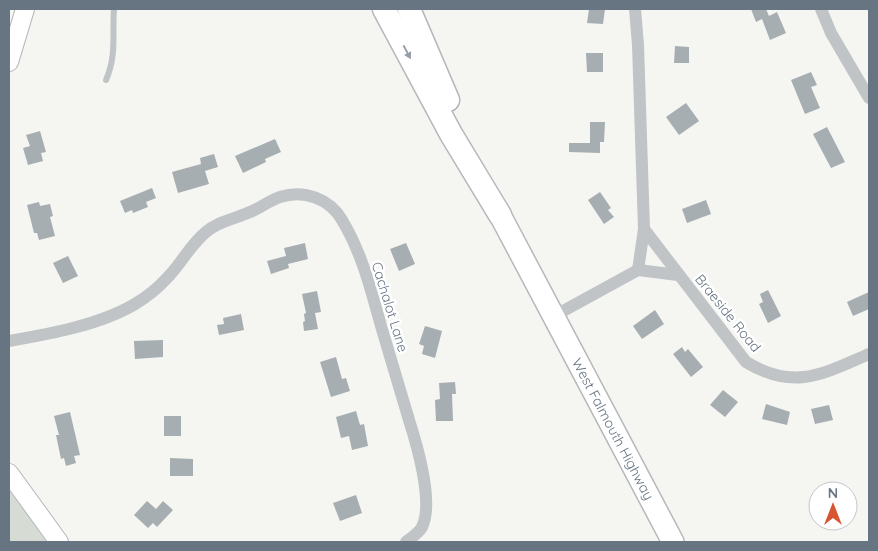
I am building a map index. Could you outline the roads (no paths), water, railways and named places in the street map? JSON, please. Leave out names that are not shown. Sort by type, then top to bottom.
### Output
[{"type":"highway","points":[[384,9],[451,134],[500,215]]},
{"type":"highway","points":[[409,9],[500,215]]},
{"type":"highway","name":"West Falmouth Highway","points":[[500,215],[673,542]]},
{"type":"main road","points":[[9,62],[25,9]]},
{"type":"main road","points":[[9,472],[59,542]]},
{"type":"street","points":[[554,316],[638,270],[644,229],[635,9]]},
{"type":"street","points":[[821,9],[869,98]]},
{"type":"street","name":"Cachalot Lane","points":[[9,341],[87,324],[111,316],[136,303],[167,279],[195,242],[207,230],[281,197],[302,194],[312,195],[329,205],[342,218],[367,274],[418,450],[426,498],[425,514],[423,525],[419,531],[406,542]]},
{"type":"street","name":"Braeside Road","points":[[644,229],[746,362],[762,372],[802,379],[824,374],[869,354]]},
{"type":"street","name":"Braeside Road","points":[[638,270],[678,275]]},
{"type":"lane","points":[[106,80],[115,51],[112,34],[114,9]]}]
